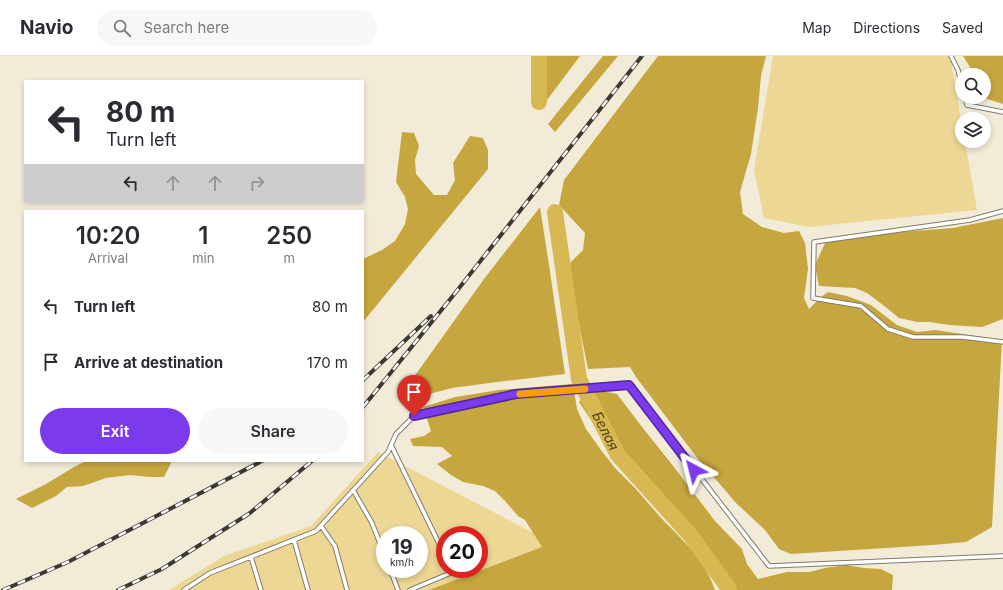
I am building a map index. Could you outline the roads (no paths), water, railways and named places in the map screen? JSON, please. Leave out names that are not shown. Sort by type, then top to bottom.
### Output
[{"type":"lane","points":[[951,56],[957,68]]},
{"type":"lane","points":[[967,104],[1003,112]]},
{"type":"lane","points":[[1003,211],[970,220],[814,242],[813,290],[813,298],[861,306],[888,329],[913,337],[963,337],[1003,342]]},
{"type":"lane","points":[[184,590],[210,573],[316,531],[388,452],[396,434],[414,416],[516,394],[629,385],[769,566],[1003,556]]},
{"type":"lane","points":[[391,445],[436,538]]},
{"type":"lane","points":[[354,490],[376,533]]},
{"type":"lane","points":[[321,526],[335,546],[347,590]]},
{"type":"lane","points":[[294,540],[308,590]]},
{"type":"lane","points":[[251,557],[261,590]]},
{"type":"lane","points":[[393,578],[398,590]]},
{"type":"lane","points":[[410,590],[439,578]]},
{"type":"lane","points":[[191,585],[192,590]]},
{"type":"waterway","name":"Белая","points":[[539,56],[539,102]]},
{"type":"waterway","name":"Белая","points":[[555,212],[579,379],[618,455],[691,536],[729,590]]},
{"type":"railway","points":[[364,406],[456,292],[642,56]]},
{"type":"railway","points":[[364,379],[431,316]]},
{"type":"railway","points":[[3,590],[68,562],[260,462]]},
{"type":"railway","points":[[118,590],[162,569],[250,513],[311,462]]}]
